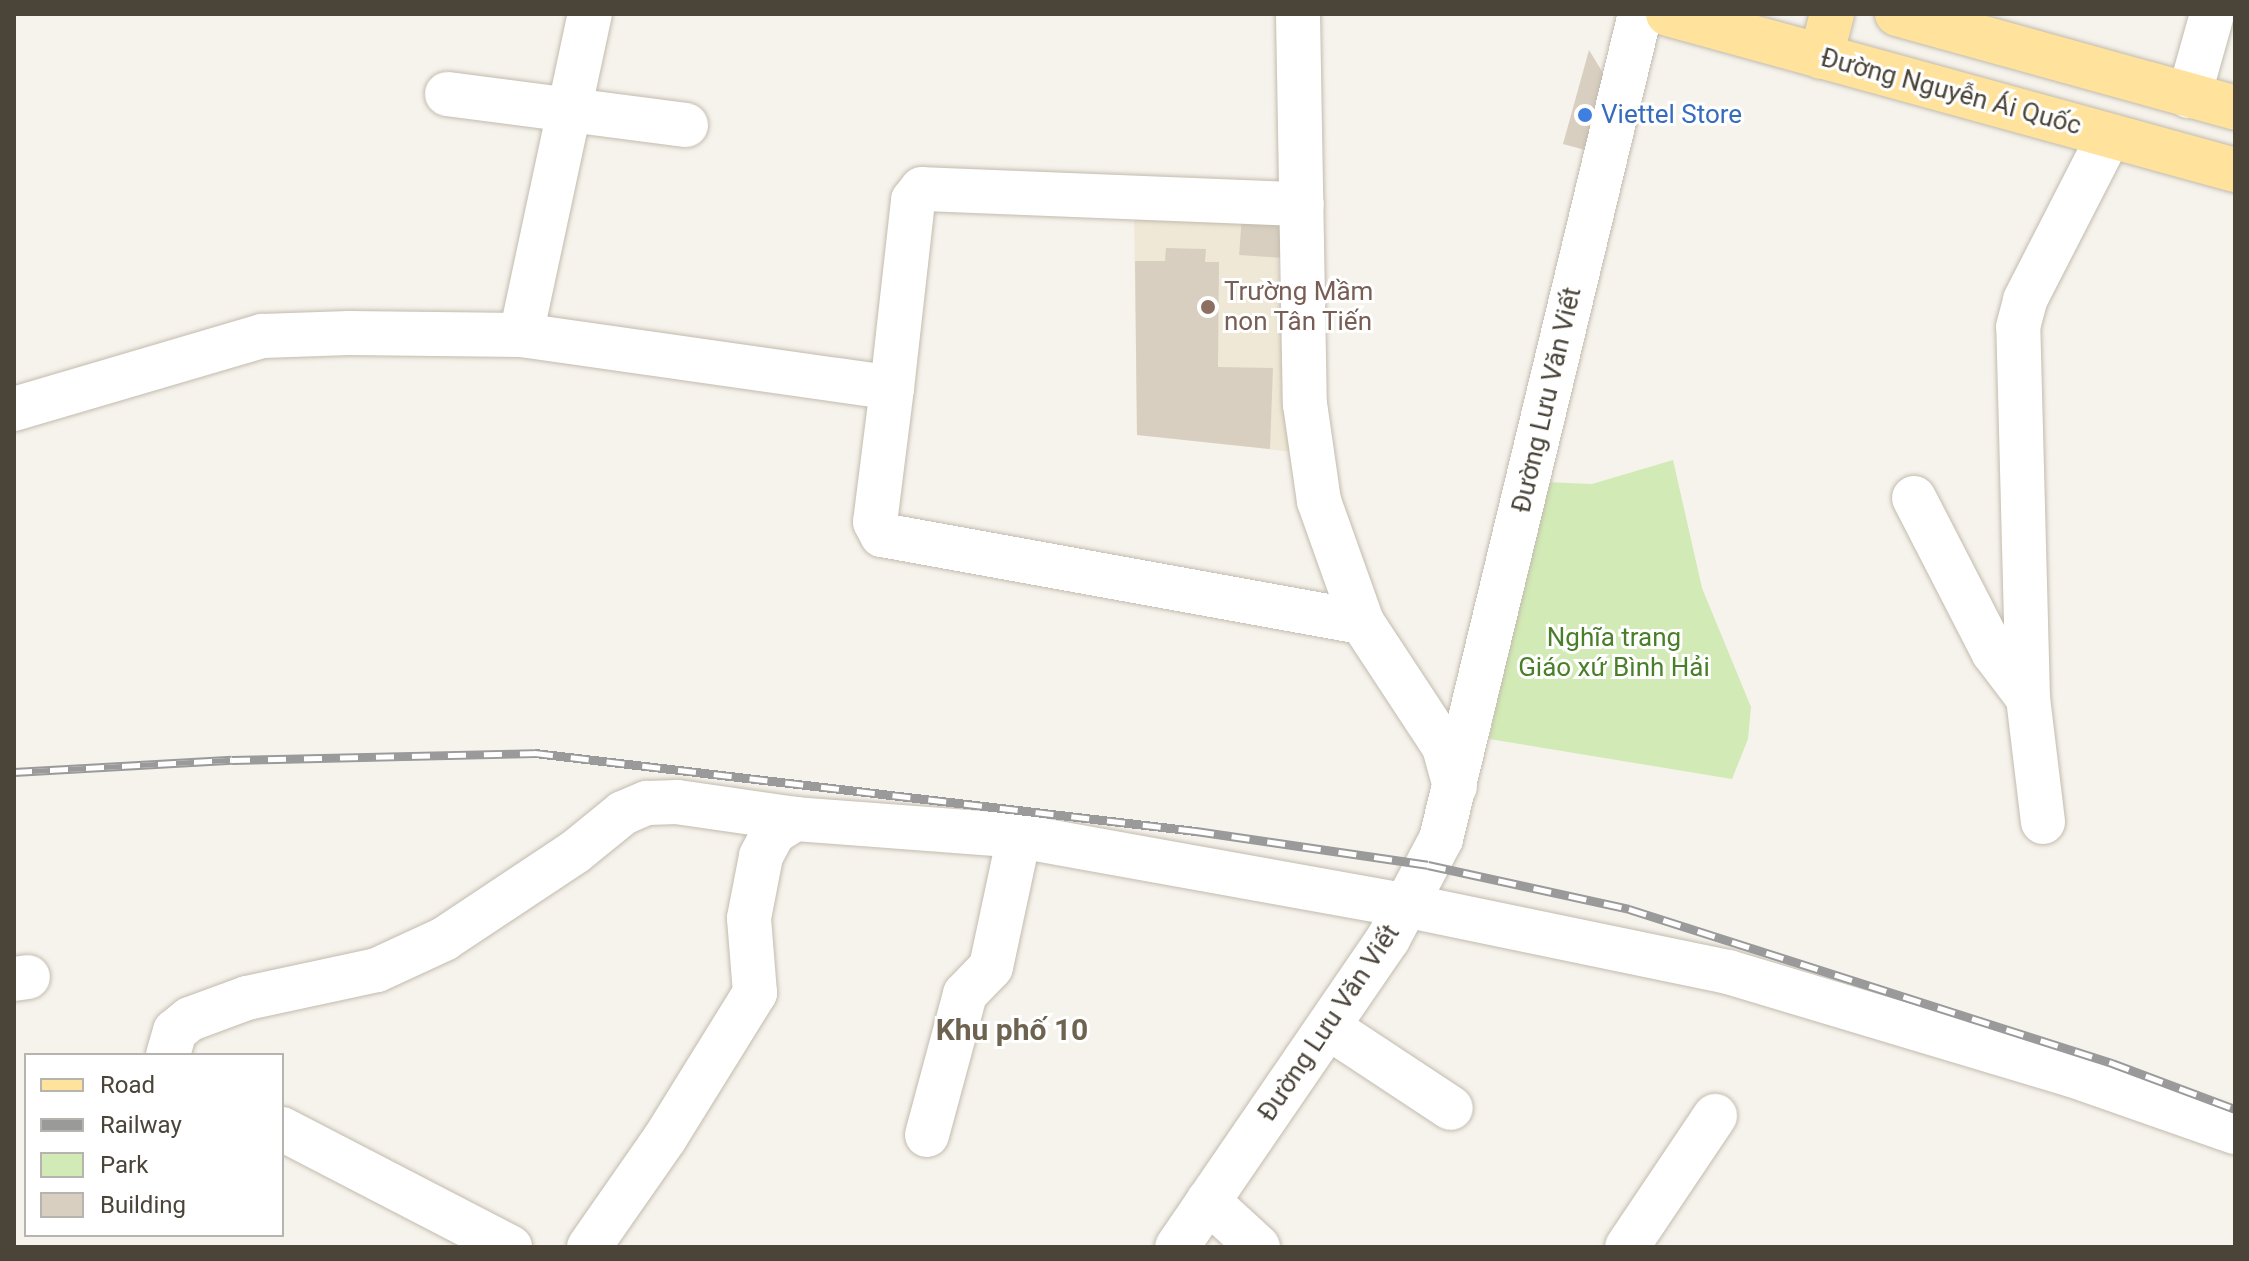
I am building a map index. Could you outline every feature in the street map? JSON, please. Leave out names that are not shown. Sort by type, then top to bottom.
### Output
[{"type":"main road","name":"Đường Nguyễn Ái Quốc","points":[[1668,14],[2235,170]]},
{"type":"main road","points":[[1821,57],[1832,14]]},
{"type":"main road","points":[[1897,14],[2235,108]]},
{"type":"street","points":[[521,335],[590,14]]},
{"type":"street","points":[[1298,14],[1311,456],[1327,533],[1362,622],[1450,767]]},
{"type":"street","name":"Đường Lưu Văn Viết","points":[[1177,1247],[1409,906],[1441,839],[1450,767],[1640,14]]},
{"type":"street","points":[[2189,96],[2212,14]]},
{"type":"street","points":[[447,94],[686,125]]},
{"type":"street","points":[[2043,822],[2028,698],[2018,327],[2025,300],[2109,136]]},
{"type":"street","points":[[1302,204],[922,189],[913,200],[875,522],[882,535],[1362,622]]},
{"type":"street","points":[[14,409],[262,336],[521,335],[892,388]]},
{"type":"street","points":[[1914,498],[1993,652],[2028,698]]},
{"type":"street","points":[[169,1053],[175,1031],[190,1019],[247,998],[377,970],[444,939],[575,852],[623,813],[647,803],[677,802],[795,819],[1019,836],[1409,906],[1728,972],[2072,1075],[2235,1132]]},
{"type":"street","points":[[589,1247],[755,993],[749,918],[761,856],[774,832],[795,819]]},
{"type":"street","points":[[927,1135],[965,994],[991,967],[1019,836]]},
{"type":"street","points":[[1328,1027],[1451,1108]]},
{"type":"street","points":[[1627,1247],[1715,1116]]},
{"type":"street","points":[[284,1130],[510,1247]]},
{"type":"street","points":[[1208,1201],[1258,1247]]},
{"type":"shaded area","name":"Trường Mầm non Tân Tiến","points":[[1134,209],[1289,217],[1292,256],[1278,257],[1282,366],[1294,452],[1137,435]]},
{"type":"green space","name":"Nghĩa trang Giáo xứ Bình Hải","points":[[1673,460],[1702,588],[1751,707],[1748,739],[1732,779],[1489,739],[1544,482],[1592,484]]},
{"type":"building","name":"Viettel Store","points":[[1589,50],[1606,78],[1589,151],[1563,144]]},
{"type":"building","points":[[1242,214],[1289,217],[1286,258],[1239,255]]},
{"type":"building","points":[[1166,248],[1206,249],[1205,262],[1219,262],[1218,367],[1273,368],[1270,449],[1137,435],[1135,261],[1165,261]]},
{"type":"railway","points":[[14,772],[232,760],[535,753],[1196,831],[1428,865],[1629,909],[2112,1063],[2235,1109]]},
{"type":"place","name":"Viettel Store","points":[[1585,115]]},
{"type":"place","name":"Trường Mầm non Tân Tiến","points":[[1208,307]]},
{"type":"district","name":"Khu phố 10","points":[[1012,1030]]}]
